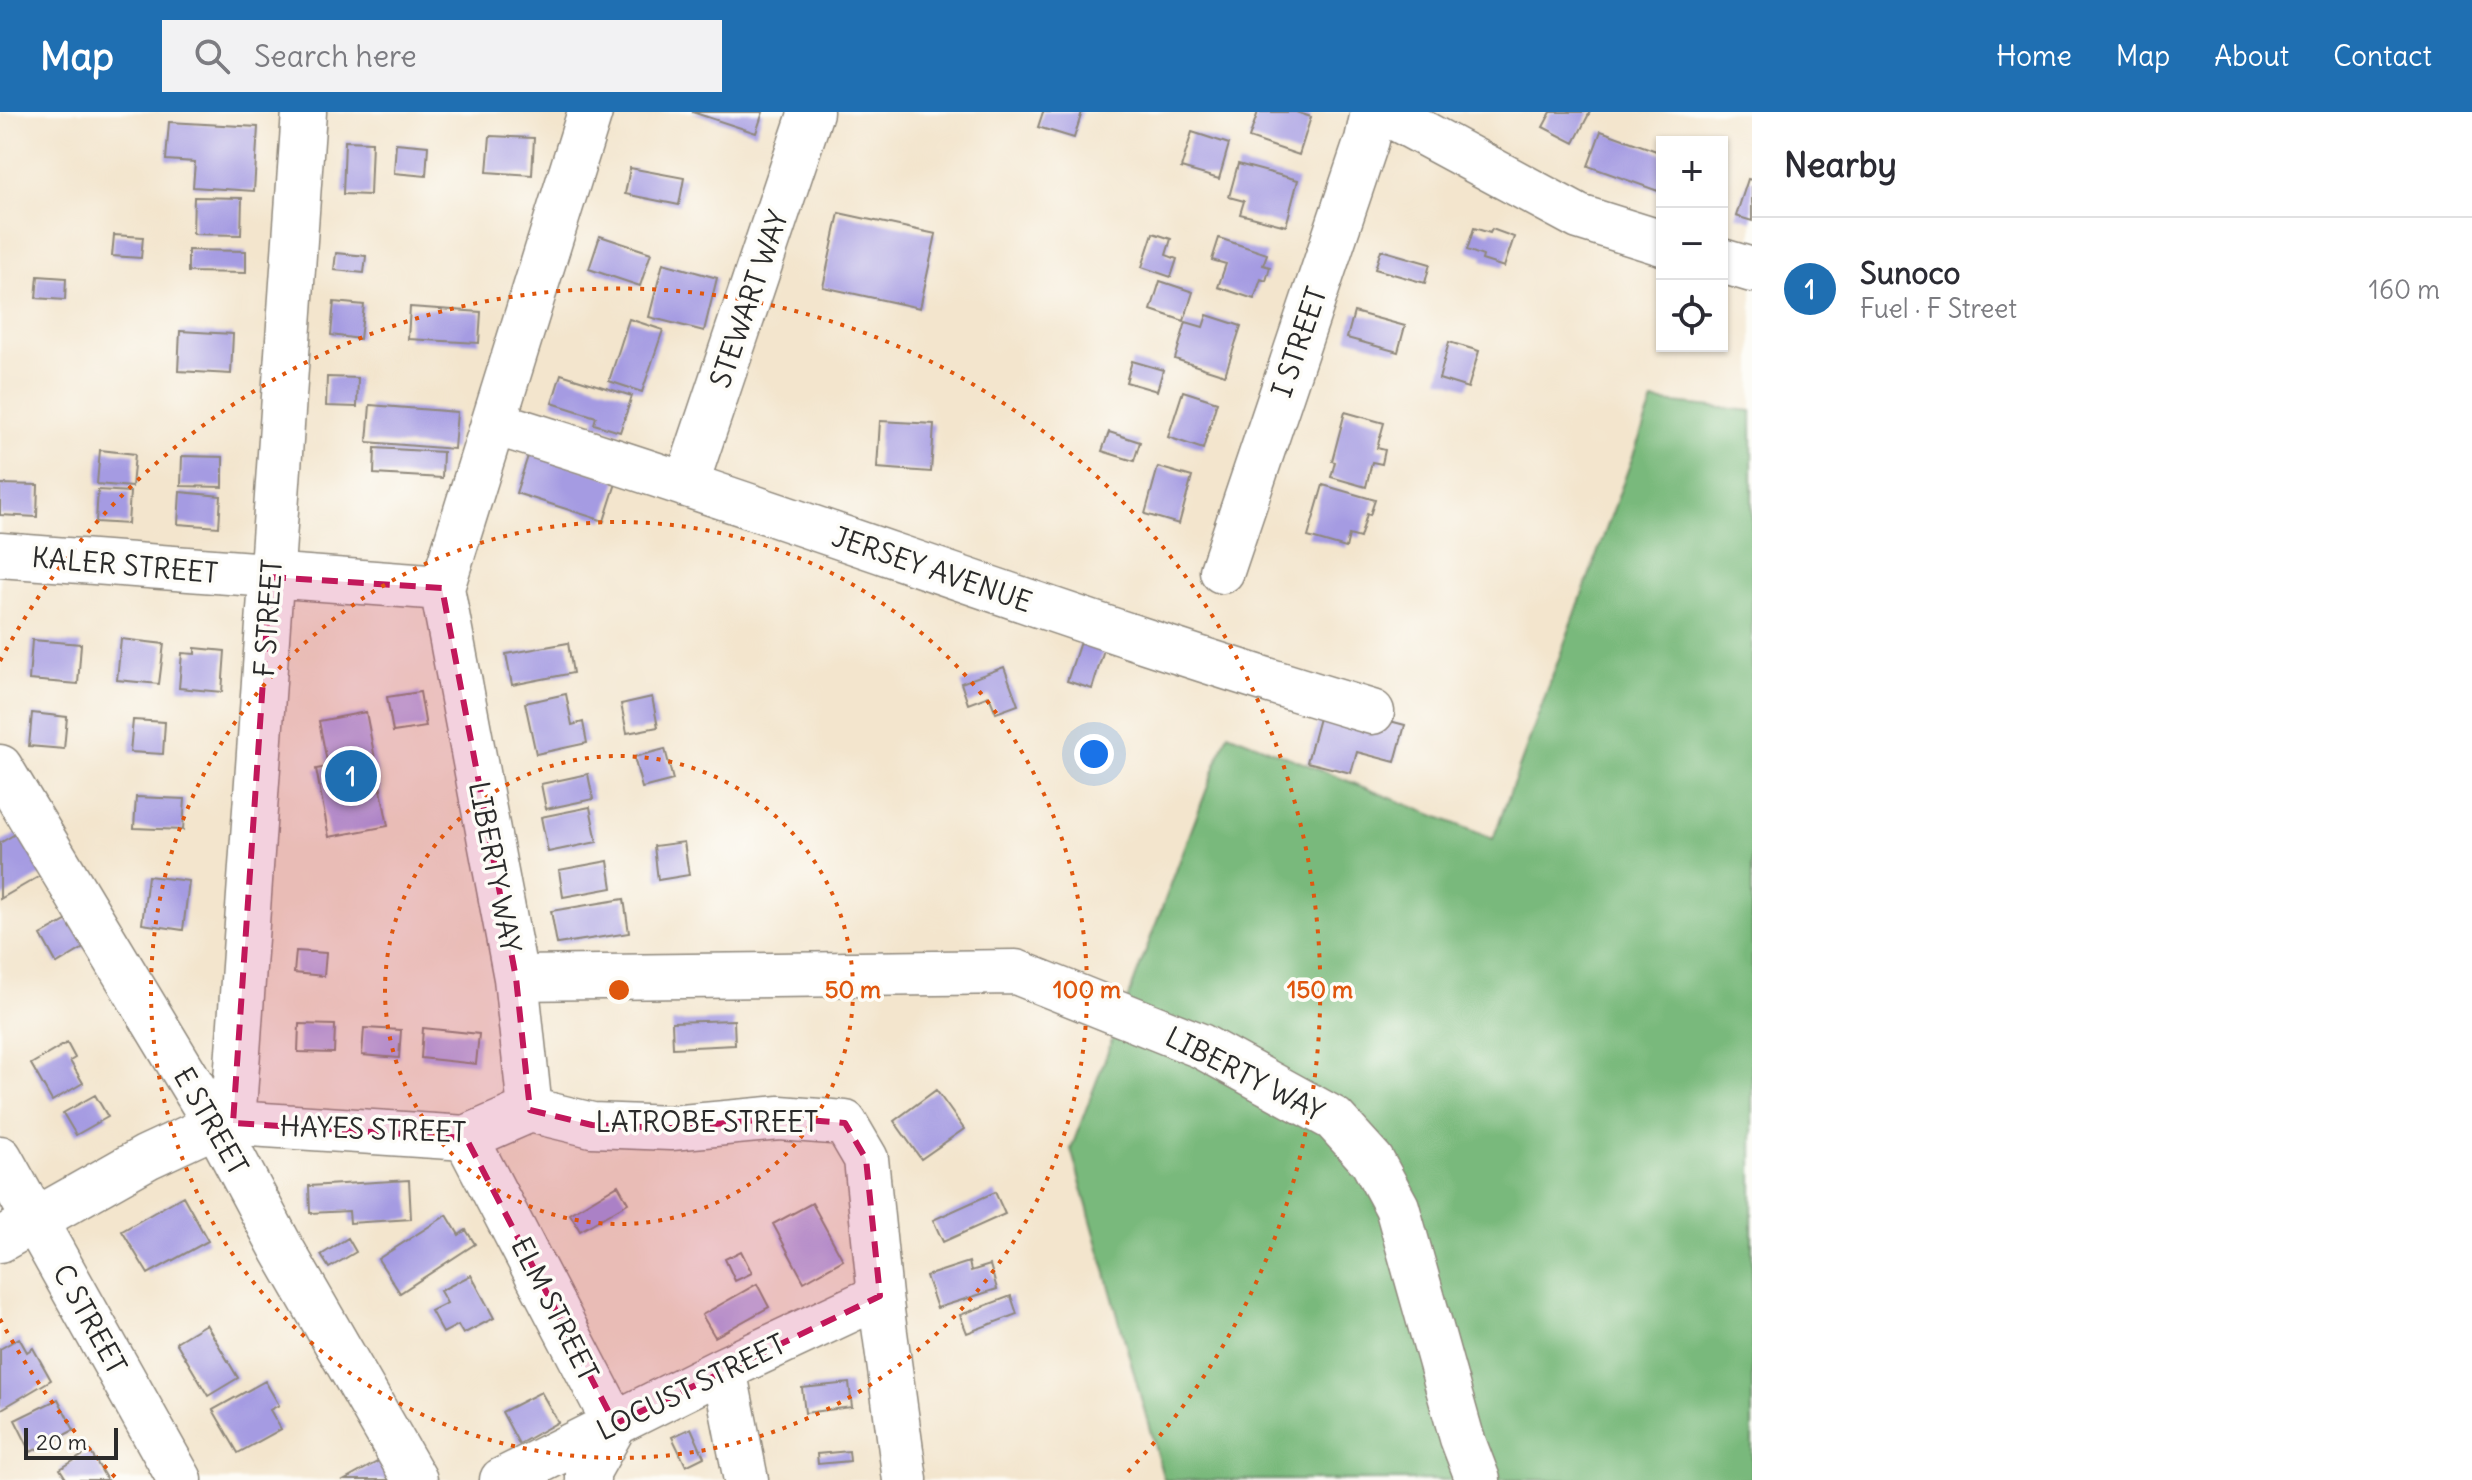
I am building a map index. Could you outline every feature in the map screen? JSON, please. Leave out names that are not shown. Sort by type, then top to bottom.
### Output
[{"type":"street","name":"F STREET","points":[[224,1124],[270,577],[304,112]]},
{"type":"street","name":"STEWART WAY","points":[[686,485],[811,112]]},
{"type":"street","name":"I STREET","points":[[1222,571],[1367,140],[1373,112]]},
{"type":"street","points":[[1384,112],[1579,217],[1656,241]]},
{"type":"street","name":"LIBERTY WAY","points":[[578,113],[494,423],[442,588],[516,978],[1016,972],[1201,1046],[1334,1119],[1372,1161],[1397,1207],[1462,1438],[1478,1480]]},
{"type":"street","points":[[1728,263],[1752,270]]},
{"type":"street","name":"JERSEY AVENUE","points":[[494,423],[686,485],[1219,667],[1372,712]]},
{"type":"street","name":"KALER STREET","points":[[0,555],[442,588]]},
{"type":"street","name":"E STREET","points":[[0,767],[224,1124],[282,1249],[415,1480]]},
{"type":"street","points":[[516,978],[530,1110]]},
{"type":"street","name":"HAYES STREET","points":[[18,1231],[147,1157],[224,1124],[466,1138],[530,1110]]},
{"type":"street","name":"LATROBE STREET","points":[[530,1110],[592,1125],[671,1128],[780,1118],[845,1123],[866,1159],[880,1296],[905,1480]]},
{"type":"street","name":"ELM STREET","points":[[466,1138],[615,1424]]},
{"type":"street","name":"C STREET","points":[[0,1158],[18,1231],[180,1480]]},
{"type":"street","name":"LOCUST STREET","points":[[502,1480],[724,1369],[880,1296]]},
{"type":"street","points":[[724,1369],[746,1480]]},
{"type":"street","points":[[588,1480],[588,1472],[615,1424]]},
{"type":"highlighted area","points":[[270,577],[442,588],[516,978],[530,1110],[592,1125],[671,1128],[780,1118],[845,1123],[866,1159],[880,1296],[615,1424],[466,1138],[233,1123]]},
{"type":"green space","points":[[1653,401],[1752,411],[1752,1480],[1164,1480],[1071,1149],[1228,733],[1493,839]]},
{"type":"building","points":[[692,112],[763,112],[756,133]]},
{"type":"building","points":[[1043,112],[1082,112],[1074,138],[1038,127]]},
{"type":"building","points":[[1258,112],[1296,112],[1311,117],[1299,155],[1249,138]]},
{"type":"building","points":[[1551,112],[1590,112],[1574,143],[1543,127]]},
{"type":"building","points":[[169,122],[258,127],[254,191],[193,187],[195,162],[166,160]]},
{"type":"building","points":[[1601,131],[1656,151],[1656,190],[1588,166]]},
{"type":"building","points":[[1192,132],[1229,144],[1219,179],[1181,168]]},
{"type":"building","points":[[490,136],[534,138],[532,175],[487,172]]},
{"type":"building","points":[[345,141],[372,142],[370,195],[343,194]]},
{"type":"building","points":[[396,143],[428,146],[426,176],[394,173]]},
{"type":"building","points":[[1238,164],[1298,180],[1286,226],[1240,214],[1244,201],[1229,197]]},
{"type":"building","points":[[630,168],[684,178],[679,205],[625,194]]},
{"type":"building","points":[[1748,179],[1752,180],[1752,221],[1736,216]]},
{"type":"building","points":[[194,197],[242,198],[241,235],[193,234]]},
{"type":"building","points":[[839,213],[936,234],[920,308],[823,287]]},
{"type":"building","points":[[1474,228],[1490,233],[1492,229],[1514,237],[1504,267],[1482,260],[1483,256],[1467,250]]},
{"type":"building","points":[[1153,233],[1171,239],[1166,255],[1177,259],[1171,277],[1142,267]]},
{"type":"building","points":[[114,235],[143,237],[141,258],[112,256]]},
{"type":"building","points":[[600,236],[651,253],[640,286],[589,269]]},
{"type":"building","points":[[1219,238],[1267,254],[1263,265],[1270,267],[1266,281],[1261,279],[1254,299],[1218,287],[1226,264],[1212,260]]},
{"type":"building","points":[[188,250],[246,251],[246,273],[188,272]]},
{"type":"building","points":[[1381,250],[1430,264],[1425,283],[1375,269]]},
{"type":"building","points":[[336,253],[366,256],[364,273],[334,270]]},
{"type":"building","points":[[663,263],[717,278],[704,331],[649,317]]},
{"type":"building","points":[[38,276],[66,278],[65,300],[36,298]]},
{"type":"building","points":[[1160,281],[1193,292],[1184,321],[1151,310]]},
{"type":"building","points":[[334,302],[364,305],[360,339],[331,335]]},
{"type":"building","points":[[410,307],[481,312],[479,343],[408,339]]},
{"type":"building","points":[[1354,312],[1405,326],[1398,352],[1347,338]]},
{"type":"building","points":[[1207,315],[1241,326],[1225,375],[1175,359],[1186,322],[1203,327]]},
{"type":"building","points":[[629,319],[663,330],[642,392],[609,381]]},
{"type":"building","points":[[180,331],[233,334],[231,374],[178,371]]},
{"type":"building","points":[[1449,342],[1479,351],[1468,388],[1439,379]]},
{"type":"building","points":[[1132,361],[1163,370],[1157,391],[1126,382]]},
{"type":"building","points":[[561,374],[632,396],[620,432],[594,424],[596,417],[552,403]]},
{"type":"building","points":[[327,377],[358,378],[357,407],[326,406]]},
{"type":"building","points":[[1183,391],[1217,402],[1203,449],[1168,437]]},
{"type":"building","points":[[370,405],[457,412],[454,449],[367,442]]},
{"type":"building","points":[[1345,412],[1384,423],[1377,448],[1385,450],[1382,464],[1372,462],[1366,487],[1331,477]]},
{"type":"building","points":[[880,421],[934,424],[931,472],[877,468]]},
{"type":"building","points":[[1109,432],[1140,442],[1134,461],[1102,451]]},
{"type":"building","points":[[375,448],[443,452],[442,478],[374,474]]},
{"type":"building","points":[[100,450],[135,454],[132,487],[97,484]]},
{"type":"building","points":[[529,453],[617,480],[604,521],[516,493]]},
{"type":"building","points":[[182,456],[223,457],[223,487],[181,486]]},
{"type":"building","points":[[1158,467],[1192,477],[1179,524],[1145,514]]},
{"type":"building","points":[[0,484],[38,485],[37,517],[0,515]]},
{"type":"building","points":[[1323,485],[1375,500],[1360,538],[1349,535],[1346,548],[1308,537]]},
{"type":"building","points":[[98,490],[130,492],[128,524],[96,522]]},
{"type":"building","points":[[180,492],[221,496],[219,527],[178,524]]},
{"type":"building","points":[[121,639],[164,644],[159,684],[117,680]]},
{"type":"building","points":[[1081,639],[1105,646],[1092,689],[1067,681]]},
{"type":"building","points":[[32,640],[81,644],[78,684],[29,680]]},
{"type":"building","points":[[568,643],[573,673],[512,685],[506,654]]},
{"type":"building","points":[[195,648],[225,651],[222,692],[179,688],[182,653],[195,654]]},
{"type":"building","points":[[1004,667],[1018,705],[996,713],[989,696],[968,704],[961,683]]},
{"type":"building","points":[[420,692],[426,727],[393,732],[387,697]]},
{"type":"building","points":[[566,694],[572,725],[583,722],[587,743],[536,754],[525,703]]},
{"type":"building","points":[[652,697],[658,727],[627,733],[621,704]]},
{"type":"building","points":[[366,712],[388,826],[329,837],[316,769],[328,767],[319,721]]},
{"type":"building","points":[[32,713],[67,717],[64,749],[29,746]]},
{"type":"building","points":[[1367,715],[1405,725],[1395,762],[1357,752],[1351,773],[1307,762],[1319,718]]},
{"type":"building","points":[[133,720],[165,722],[163,754],[130,752]]},
{"type":"building","points":[[665,749],[673,780],[642,788],[634,757]]},
{"type":"building","points":[[588,774],[593,799],[546,809],[541,784]]},
{"type":"building","points":[[136,797],[185,799],[183,830],[134,828]]},
{"type":"building","points":[[590,807],[597,842],[548,852],[541,817]]},
{"type":"building","points":[[27,827],[52,869],[0,899],[0,843]]},
{"type":"building","points":[[684,842],[689,875],[658,880],[654,846]]},
{"type":"building","points":[[608,861],[612,888],[563,897],[559,870]]},
{"type":"building","points":[[148,876],[189,881],[183,930],[142,924]]},
{"type":"building","points":[[624,899],[629,933],[557,944],[551,911]]},
{"type":"building","points":[[71,918],[87,946],[57,964],[41,935]]},
{"type":"building","points":[[296,951],[326,953],[324,976],[294,973]]},
{"type":"building","points":[[734,1020],[735,1045],[673,1048],[672,1022]]},
{"type":"building","points":[[299,1024],[335,1025],[334,1053],[298,1052]]},
{"type":"building","points":[[364,1028],[401,1030],[399,1058],[362,1055]]},
{"type":"building","points":[[423,1028],[479,1034],[476,1064],[421,1058]]},
{"type":"building","points":[[67,1043],[75,1058],[70,1061],[83,1083],[52,1101],[31,1064]]},
{"type":"building","points":[[936,1090],[964,1129],[921,1159],[894,1121]]},
{"type":"building","points":[[95,1095],[108,1117],[76,1135],[63,1113]]},
{"type":"building","points":[[409,1180],[411,1219],[350,1223],[349,1211],[310,1213],[309,1186]]},
{"type":"building","points":[[618,1185],[628,1203],[580,1231],[570,1214]]},
{"type":"building","points":[[995,1192],[1005,1214],[943,1242],[933,1220]]},
{"type":"building","points":[[183,1196],[208,1241],[148,1274],[122,1231]]},
{"type":"building","points":[[812,1203],[843,1260],[804,1282],[773,1224]]},
{"type":"building","points":[[447,1215],[459,1235],[466,1230],[475,1244],[400,1293],[378,1259]]},
{"type":"building","points":[[348,1238],[356,1252],[329,1268],[321,1255]]},
{"type":"building","points":[[741,1251],[752,1273],[735,1281],[725,1259]]},
{"type":"building","points":[[969,1262],[971,1271],[990,1265],[997,1289],[937,1308],[926,1276]]},
{"type":"building","points":[[471,1275],[494,1318],[463,1334],[458,1325],[443,1333],[431,1311],[447,1303],[440,1291]]},
{"type":"building","points":[[757,1284],[769,1307],[715,1337],[702,1315]]},
{"type":"building","points":[[1011,1296],[1017,1314],[967,1333],[960,1315]]},
{"type":"building","points":[[206,1324],[238,1378],[208,1396],[176,1342]]},
{"type":"building","points":[[19,1338],[27,1352],[33,1348],[51,1380],[0,1410],[0,1349]]},
{"type":"building","points":[[265,1381],[279,1405],[270,1410],[281,1429],[238,1453],[213,1410]]},
{"type":"building","points":[[849,1383],[852,1407],[805,1413],[802,1388]]},
{"type":"building","points":[[541,1392],[558,1422],[519,1444],[502,1412]]},
{"type":"building","points":[[58,1399],[74,1430],[31,1452],[15,1420]]},
{"type":"building","points":[[691,1428],[704,1457],[686,1466],[672,1437]]},
{"type":"building","points":[[90,1451],[107,1480],[67,1480],[60,1469]]},
{"type":"building","points":[[849,1451],[850,1461],[818,1464],[817,1454]]},
{"type":"building","points":[[386,1457],[399,1480],[345,1480]]},
{"type":"place","name":"Sunoco","points":[[351,776]]}]
